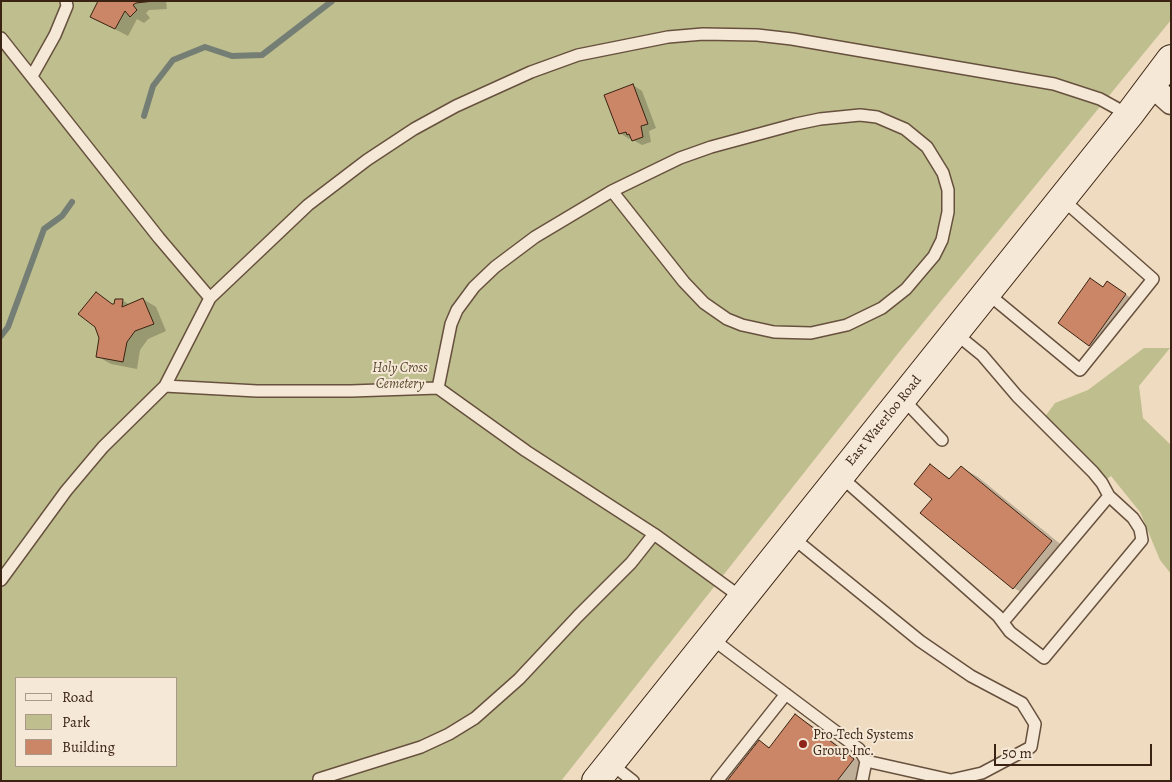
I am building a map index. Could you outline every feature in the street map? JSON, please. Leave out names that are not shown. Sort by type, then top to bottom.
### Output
[{"type":"main road","name":"East Waterloo Road","points":[[603,772],[1171,60]]},
{"type":"street","points":[[1151,85],[1171,103]]},
{"type":"lane","points":[[32,76],[55,35],[67,6],[66,1]]},
{"type":"lane","points":[[1,580],[84,469],[103,447],[165,386],[210,298],[308,205],[366,160],[414,129],[456,106],[531,72],[578,55],[631,43],[703,34],[757,35],[792,39],[1054,84],[1100,99],[1129,115]]},
{"type":"lane","points":[[1,38],[159,238],[210,298]]},
{"type":"lane","points":[[438,388],[451,324],[457,310],[474,287],[495,267],[535,237],[612,191],[680,158],[711,146],[827,118],[877,117],[904,128],[927,147],[942,173],[948,190],[948,212],[942,240],[934,256],[906,289],[882,308],[847,325],[811,333],[774,332],[742,325],[727,319],[704,303],[684,282],[612,191]]},
{"type":"lane","points":[[986,294],[1080,370],[1153,279],[1062,199]]},
{"type":"lane","points":[[840,476],[998,616],[1010,632],[1044,658],[1142,540],[1140,529],[1133,518],[1109,496],[1094,472],[1016,396],[982,355],[955,333]]},
{"type":"lane","points":[[165,386],[267,391],[438,388],[526,451],[654,534],[742,598]]},
{"type":"lane","points":[[902,398],[942,440]]},
{"type":"lane","points":[[1003,622],[1109,496]]},
{"type":"lane","points":[[318,780],[420,747],[449,734],[475,718],[519,679],[631,563],[654,534]]},
{"type":"lane","points":[[792,537],[920,641],[971,676],[1022,703],[1035,724],[1030,746],[982,773],[951,780],[866,762]]},
{"type":"lane","points":[[710,638],[859,749],[866,762],[862,781]]},
{"type":"lane","points":[[717,781],[786,694]]},
{"type":"lane","points":[[603,772],[632,781]]},
{"type":"green space","name":"Holy Cross Cemetery","points":[[1,1],[1171,1],[1171,20],[900,351],[561,781],[1,781]]},
{"type":"green space","points":[[1144,348],[1170,348],[1139,386],[1143,418],[1171,445],[1171,574],[1160,560],[1140,512],[1111,476],[1102,482],[1044,418],[1055,403],[1088,390]]},
{"type":"building","points":[[98,1],[154,1],[133,5],[137,10],[130,17],[125,11],[115,29],[90,17]]},
{"type":"building","points":[[633,84],[648,124],[641,126],[643,137],[632,141],[626,132],[619,134],[604,95]]},
{"type":"building","points":[[1090,278],[1103,287],[1107,281],[1126,294],[1089,346],[1058,323]]},
{"type":"building","points":[[96,292],[112,304],[114,304],[115,299],[123,299],[122,307],[143,298],[154,324],[135,331],[127,342],[123,362],[96,357],[99,338],[95,327],[78,314]]},
{"type":"building","points":[[930,464],[949,479],[961,466],[1052,541],[1013,589],[920,513],[932,499],[914,484]]},
{"type":"building","name":"Pro-Tech Systems Group Inc.","points":[[795,714],[854,759],[837,781],[727,781],[759,740],[769,748]]},
{"type":"waterway","points":[[144,116],[153,86],[173,60],[205,47],[232,56],[262,55],[332,1]]},
{"type":"waterway","points":[[1,336],[8,327],[44,229],[62,216],[72,202]]},
{"type":"place","name":"Pro-Tech Systems Group Inc.","points":[[803,744]]}]
